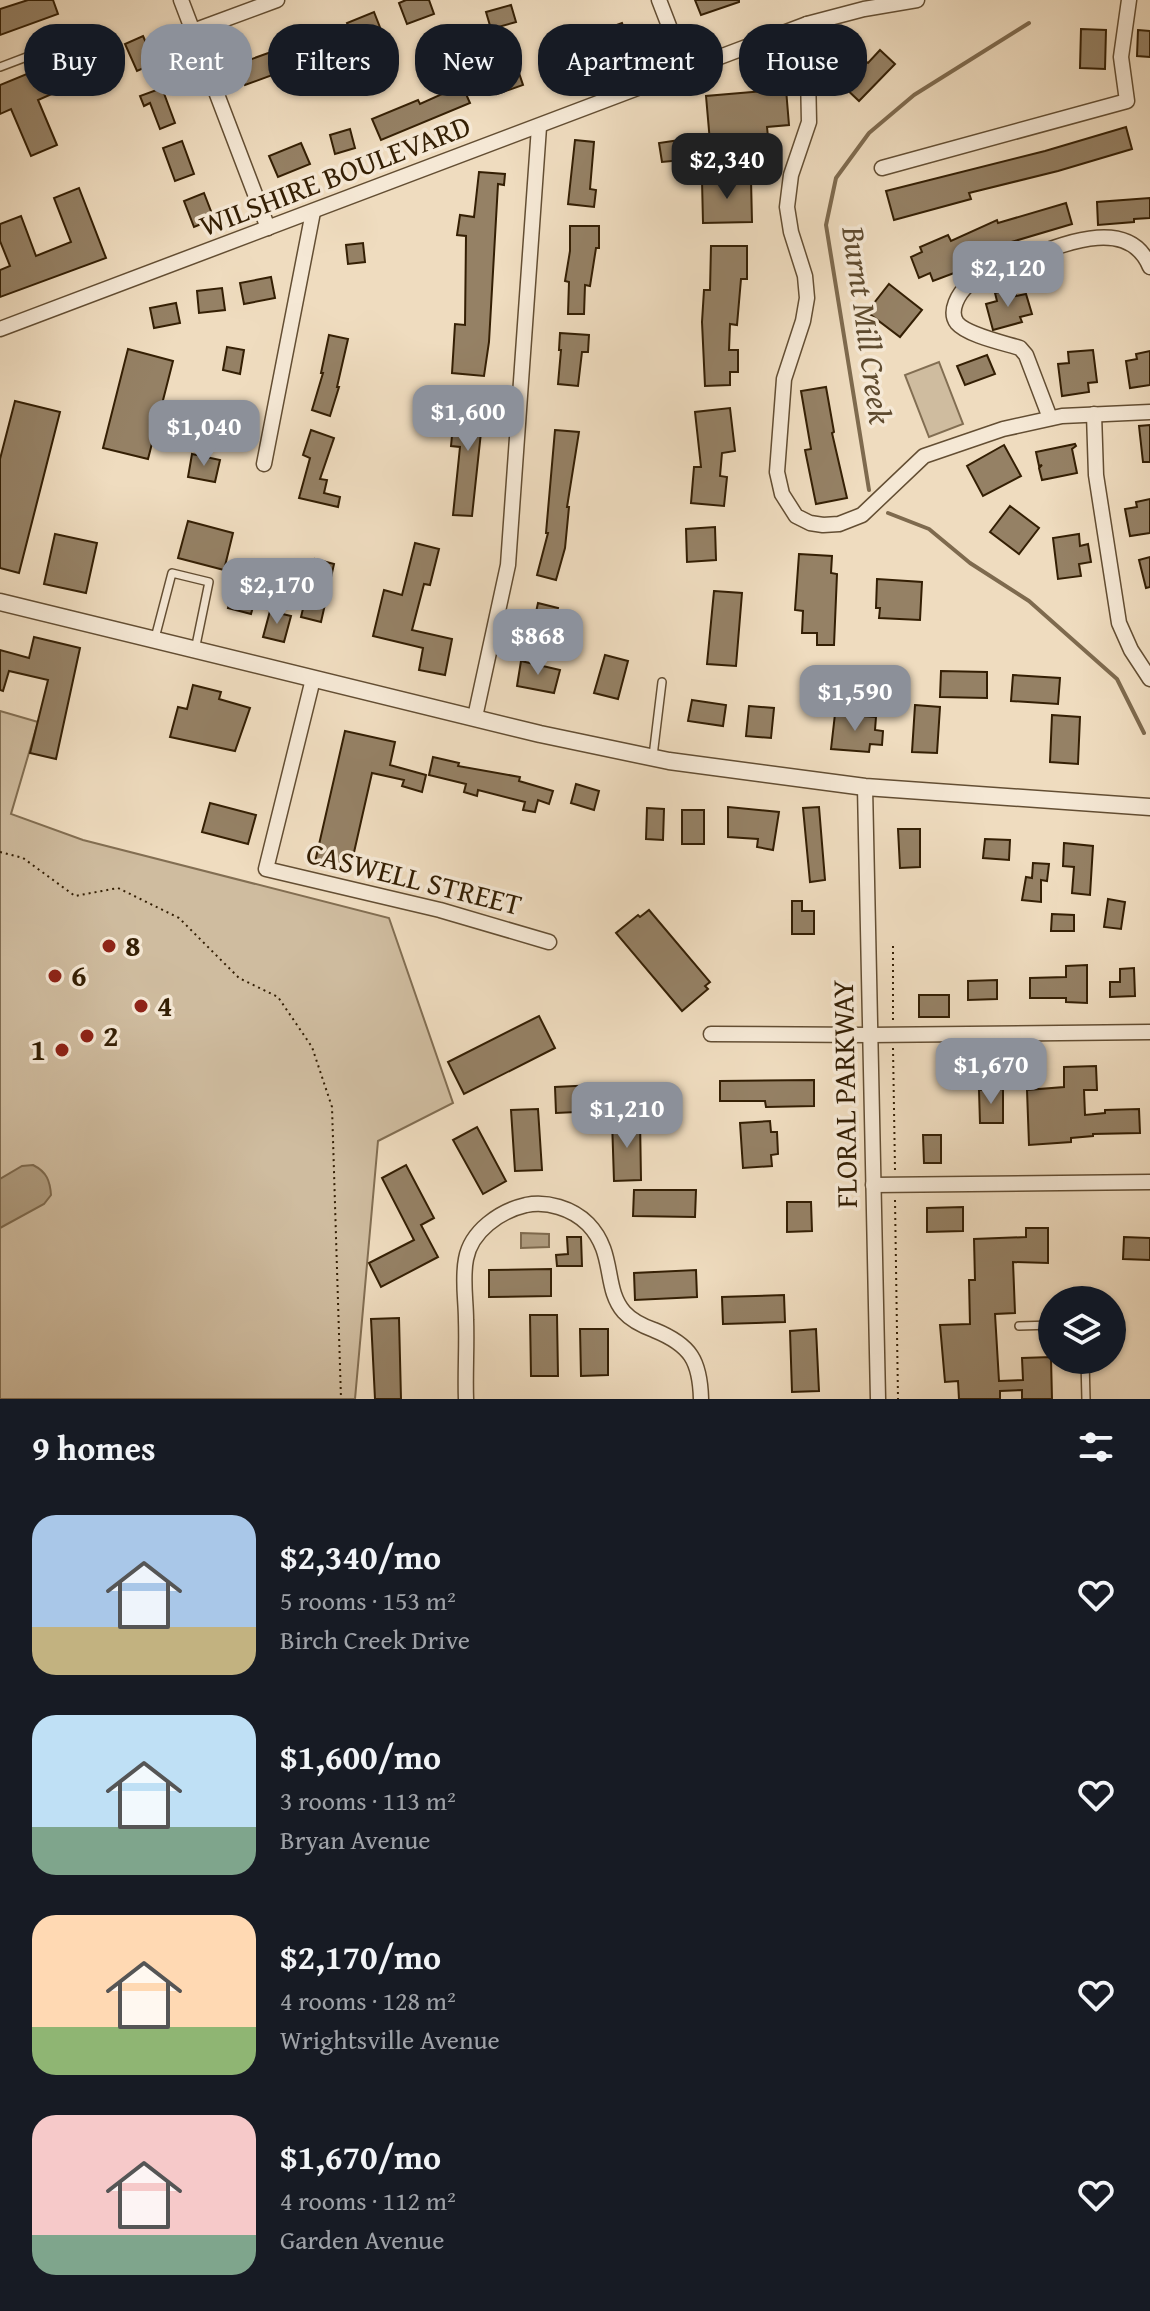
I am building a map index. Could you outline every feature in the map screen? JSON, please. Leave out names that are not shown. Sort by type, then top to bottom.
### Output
[{"type":"street","points":[[181,0],[190,24]]},
{"type":"street","points":[[212,24],[277,0]]},
{"type":"street","points":[[659,0],[668,24]]},
{"type":"street","name":"WILSHIRE BOULEVARD","points":[[807,24],[864,9],[917,0]]},
{"type":"street","points":[[882,168],[1127,101],[1121,57],[1129,0]]},
{"type":"street","points":[[218,96],[268,228]]},
{"type":"street","name":"WILSHIRE BOULEVARD","points":[[0,329],[619,96]]},
{"type":"street","points":[[808,96],[809,122],[791,175],[787,207],[791,232],[805,276],[807,298],[803,321],[784,379],[777,472],[778,483],[788,505],[800,518],[810,523],[839,524],[870,510],[911,467],[931,452],[1003,429],[1050,418],[1150,412]]},
{"type":"street","points":[[475,717],[508,565],[539,127]]},
{"type":"street","points":[[264,464],[313,212]]},
{"type":"street","points":[[1050,418],[1026,355],[1020,348],[958,324],[953,314],[956,302],[968,285],[996,269],[1078,240],[1115,239],[1130,243],[1142,252],[1150,267]]},
{"type":"street","points":[[1094,414],[1096,475],[1114,601],[1119,623],[1131,650],[1150,679]]},
{"type":"street","points":[[0,602],[653,758],[780,778],[865,787],[1150,807]]},
{"type":"street","name":"CASWELL STREET","points":[[313,679],[266,869],[440,910],[549,942]]},
{"type":"street","name":"FLORAL PARKWAY","points":[[865,787],[878,1399]]},
{"type":"street","points":[[711,1034],[1150,1032]]},
{"type":"street","points":[[873,1185],[1150,1182]]},
{"type":"street","points":[[466,1399],[466,1256],[479,1234],[496,1217],[513,1209],[539,1204],[566,1209],[588,1224],[606,1251],[621,1309],[640,1325],[666,1335],[688,1351],[701,1377],[701,1399]]},
{"type":"lane","points":[[0,67],[24,58]]},
{"type":"lane","points":[[155,640],[172,573],[209,582],[195,650]]},
{"type":"lane","points":[[653,758],[662,682]]},
{"type":"lane","points":[[1019,1326],[1038,1325]]},
{"type":"lane","points":[[1085,1374],[1086,1399]]},
{"type":"path","points":[[0,852],[23,858],[75,896],[118,888],[179,918],[239,978],[278,997],[312,1047],[332,1107],[341,1399]]},
{"type":"shaded area","points":[[939,362],[963,424],[929,437],[905,375]]},
{"type":"shaded area","points":[[0,711],[38,722],[11,814],[83,840],[389,918],[453,1103],[378,1141],[355,1399],[0,1399]]},
{"type":"shaded area","points":[[33,1165],[47,1177],[51,1195],[44,1204],[0,1228],[0,1179],[22,1166]]},
{"type":"shaded area","points":[[521,1233],[549,1234],[549,1247],[521,1248]]},
{"type":"building","points":[[28,0],[53,0],[58,14],[0,35],[0,9]]},
{"type":"building","points":[[429,0],[434,14],[407,24],[399,3]]},
{"type":"building","points":[[695,0],[739,0],[739,2],[701,15]]},
{"type":"building","points":[[511,5],[516,22],[490,24],[486,12]]},
{"type":"building","points":[[374,12],[379,24],[347,24]]},
{"type":"building","points":[[1081,29],[1106,30],[1105,69],[1080,68]]},
{"type":"building","points":[[1138,30],[1150,31],[1150,57],[1137,56]]},
{"type":"building","points":[[141,37],[141,69],[137,71],[125,44]]},
{"type":"building","points":[[880,50],[895,64],[867,93],[867,62]]},
{"type":"building","points":[[268,53],[268,77],[252,82],[252,59]]},
{"type":"building","points":[[24,75],[24,96],[47,96],[38,100],[57,145],[31,156],[11,109],[0,114],[0,85]]},
{"type":"building","points":[[140,96],[165,96],[175,123],[160,129],[150,103],[144,106]]},
{"type":"building","points":[[438,96],[467,96],[470,103],[381,140],[372,119],[418,100],[420,104]]},
{"type":"building","points":[[706,96],[787,96],[789,125],[767,127],[768,137],[710,142]]},
{"type":"building","points":[[1126,127],[1132,149],[969,193],[971,199],[894,220],[886,191]]},
{"type":"building","points":[[350,129],[355,148],[335,154],[330,135]]},
{"type":"building","points":[[575,140],[594,142],[590,189],[596,190],[594,207],[568,204]]},
{"type":"building","points":[[680,140],[682,160],[662,162],[659,143]]},
{"type":"building","points":[[182,141],[194,174],[175,181],[163,148]]},
{"type":"building","points":[[301,143],[310,164],[278,177],[269,156]]},
{"type":"building","points":[[479,172],[505,174],[504,185],[498,184],[489,342],[484,376],[452,373],[455,324],[465,325],[466,236],[457,235],[460,215],[474,217]]},
{"type":"building","points":[[751,179],[752,222],[703,223],[702,180]]},
{"type":"building","points":[[79,188],[106,258],[0,297],[0,270],[10,266],[0,241],[0,224],[21,216],[36,256],[71,242],[54,198]]},
{"type":"building","points":[[204,193],[214,219],[194,227],[184,201]]},
{"type":"building","points":[[1150,198],[1150,218],[1098,225],[1097,202]]},
{"type":"building","points":[[1066,203],[1072,224],[1008,243],[1009,246],[962,270],[933,281],[930,273],[919,278],[911,257],[922,252],[920,247],[948,235],[951,241],[997,220],[998,223]]},
{"type":"building","points":[[570,226],[599,226],[599,248],[596,248],[590,286],[585,285],[584,314],[568,314],[569,282],[565,281]]},
{"type":"building","points":[[363,243],[365,262],[348,264],[346,245]]},
{"type":"building","points":[[711,246],[747,246],[747,279],[741,279],[737,325],[730,324],[729,350],[738,350],[738,372],[730,372],[730,385],[705,386],[702,322],[704,290],[710,290]]},
{"type":"building","points":[[271,277],[275,298],[244,304],[240,283]]},
{"type":"building","points":[[889,284],[922,310],[900,337],[867,312]]},
{"type":"building","points":[[222,288],[225,310],[199,313],[197,291]]},
{"type":"building","points":[[1014,288],[1016,296],[1026,294],[1032,314],[1020,317],[1022,322],[993,330],[986,304],[997,301],[995,293]]},
{"type":"building","points":[[176,303],[180,323],[154,328],[150,308]]},
{"type":"building","points":[[560,333],[589,335],[588,352],[582,352],[578,386],[558,384]]},
{"type":"building","points":[[329,335],[348,339],[330,416],[312,410],[323,373]]},
{"type":"building","points":[[227,347],[244,350],[240,374],[223,370]]},
{"type":"building","points":[[128,349],[173,361],[148,459],[103,448]]},
{"type":"building","points":[[1093,350],[1097,382],[1088,383],[1089,392],[1062,396],[1058,364],[1069,363],[1068,352]]},
{"type":"building","points":[[1150,351],[1150,385],[1130,388],[1126,361],[1137,359],[1136,354]]},
{"type":"building","points":[[987,355],[995,374],[965,385],[957,366]]},
{"type":"building","points":[[826,387],[832,433],[847,498],[816,504],[805,450],[811,449],[801,391]]},
{"type":"building","points":[[463,394],[485,395],[472,516],[453,515],[460,447],[451,446],[453,425],[462,426]]},
{"type":"building","points":[[15,401],[60,412],[19,573],[0,568],[0,459]]},
{"type":"building","points":[[730,408],[735,451],[722,453],[720,476],[727,477],[724,506],[691,503],[694,467],[701,467],[695,412]]},
{"type":"building","points":[[1150,425],[1150,462],[1143,462],[1139,426]]},
{"type":"building","points":[[311,430],[334,438],[320,479],[327,480],[324,493],[340,497],[338,507],[299,498],[310,458],[303,455]]},
{"type":"building","points":[[555,430],[579,432],[567,507],[565,548],[556,580],[537,575],[548,533]]},
{"type":"building","points":[[1075,444],[1072,449],[1077,473],[1042,480],[1039,468],[1042,465],[1039,466],[1036,452]]},
{"type":"building","points":[[1004,445],[1021,476],[983,496],[967,466]]},
{"type":"building","points":[[192,454],[220,460],[215,482],[188,477]]},
{"type":"building","points":[[1150,499],[1150,533],[1130,536],[1125,509],[1137,507],[1136,502]]},
{"type":"building","points":[[1010,506],[1039,528],[1019,554],[990,532]]},
{"type":"building","points":[[188,521],[233,533],[224,570],[178,558]]},
{"type":"building","points":[[715,527],[716,560],[687,562],[686,529]]},
{"type":"building","points":[[55,534],[97,543],[86,593],[44,584]]},
{"type":"building","points":[[1079,534],[1080,546],[1088,544],[1091,562],[1079,564],[1081,576],[1058,579],[1053,538]]},
{"type":"building","points":[[415,543],[439,549],[430,585],[424,584],[412,630],[452,639],[445,675],[419,670],[423,648],[373,636],[384,590],[402,595]]},
{"type":"building","points":[[799,554],[832,556],[831,573],[837,574],[834,645],[817,645],[817,633],[802,633],[803,611],[795,610]]},
{"type":"building","points":[[1150,557],[1150,587],[1146,588],[1139,560]]},
{"type":"building","points":[[315,559],[334,564],[321,622],[301,617]]},
{"type":"building","points":[[236,578],[259,585],[251,614],[228,608]]},
{"type":"building","points":[[877,579],[922,582],[920,620],[879,618],[880,608],[876,608]]},
{"type":"building","points":[[714,591],[742,593],[736,666],[707,664]]},
{"type":"building","points":[[538,603],[558,608],[551,638],[531,635]]},
{"type":"building","points":[[270,611],[291,616],[284,642],[263,637]]},
{"type":"building","points":[[34,637],[80,648],[56,759],[30,753],[48,680],[9,671],[3,691],[0,690],[0,650],[29,658]]},
{"type":"building","points":[[605,655],[628,661],[618,699],[594,693]]},
{"type":"building","points":[[521,661],[560,670],[554,693],[517,686]]},
{"type":"building","points":[[806,671],[829,674],[825,704],[803,702]]},
{"type":"building","points":[[941,671],[987,672],[987,698],[940,697]]},
{"type":"building","points":[[1013,675],[1060,678],[1058,704],[1011,701]]},
{"type":"building","points":[[193,685],[221,692],[219,699],[250,708],[235,751],[170,737],[178,707],[187,709]]},
{"type":"building","points":[[692,700],[726,705],[723,726],[688,721]]},
{"type":"building","points":[[915,705],[940,707],[937,753],[912,752]]},
{"type":"building","points":[[749,706],[774,708],[771,738],[746,736]]},
{"type":"building","points":[[835,714],[876,717],[875,730],[883,731],[882,745],[870,744],[869,752],[831,749]]},
{"type":"building","points":[[1052,715],[1080,717],[1078,764],[1050,762]]},
{"type":"building","points":[[345,731],[395,742],[390,765],[426,775],[422,792],[402,786],[404,780],[372,773],[350,870],[315,862]]},
{"type":"building","points":[[433,757],[459,763],[458,766],[520,777],[519,781],[553,791],[549,804],[538,800],[535,812],[523,810],[525,802],[478,790],[477,796],[464,792],[466,784],[429,775]]},
{"type":"building","points":[[576,784],[599,791],[594,810],[571,803]]},
{"type":"building","points":[[210,803],[256,815],[248,844],[202,832]]},
{"type":"building","points":[[728,807],[779,812],[773,850],[757,847],[758,839],[728,837]]},
{"type":"building","points":[[819,807],[825,880],[810,882],[803,808]]},
{"type":"building","points":[[647,808],[664,809],[663,840],[646,839]]},
{"type":"building","points":[[682,810],[704,810],[704,844],[682,844]]},
{"type":"building","points":[[898,829],[920,829],[920,867],[900,868]]},
{"type":"building","points":[[985,839],[1010,840],[1009,860],[983,858]]},
{"type":"building","points":[[1064,843],[1093,846],[1090,895],[1072,893],[1074,867],[1063,866]]},
{"type":"building","points":[[1033,863],[1049,864],[1047,881],[1041,880],[1041,902],[1022,900],[1026,877],[1032,878]]},
{"type":"building","points":[[1108,899],[1125,902],[1121,929],[1104,927]]},
{"type":"building","points":[[792,901],[802,901],[802,911],[814,911],[814,934],[792,934]]},
{"type":"building","points":[[649,910],[710,982],[705,986],[708,989],[682,1011],[616,933]]},
{"type":"building","points":[[1052,914],[1074,915],[1074,931],[1051,931]]},
{"type":"building","points":[[1087,965],[1087,1003],[1066,1002],[1066,998],[1030,998],[1030,978],[1066,977],[1066,966]]},
{"type":"building","points":[[1134,968],[1135,996],[1110,997],[1110,982],[1120,982],[1120,969]]},
{"type":"building","points":[[997,980],[997,999],[968,1000],[968,981]]},
{"type":"building","points":[[919,995],[949,995],[949,1017],[919,1017]]},
{"type":"building","points":[[539,1016],[555,1048],[464,1094],[448,1062]]},
{"type":"building","points":[[946,1062],[987,1062],[986,1086],[946,1085]]},
{"type":"building","points":[[1096,1066],[1097,1090],[1084,1090],[1085,1115],[1105,1113],[1105,1110],[1139,1109],[1140,1133],[1093,1134],[1071,1138],[1071,1142],[1029,1145],[1027,1090],[1064,1087],[1064,1067]]},
{"type":"building","points":[[814,1080],[814,1106],[766,1107],[765,1101],[720,1101],[720,1081]]},
{"type":"building","points":[[617,1084],[618,1110],[556,1113],[555,1087]]},
{"type":"building","points":[[1003,1089],[1003,1123],[980,1123],[979,1090]]},
{"type":"building","points":[[538,1109],[542,1170],[515,1171],[511,1110]]},
{"type":"building","points":[[640,1119],[641,1180],[614,1181],[612,1120]]},
{"type":"building","points":[[770,1121],[771,1132],[777,1132],[778,1154],[771,1155],[772,1166],[743,1168],[740,1123]]},
{"type":"building","points":[[477,1127],[506,1181],[483,1194],[453,1140]]},
{"type":"building","points":[[923,1135],[941,1135],[941,1163],[924,1163]]},
{"type":"building","points":[[406,1165],[434,1218],[421,1225],[438,1257],[381,1287],[369,1263],[414,1240],[382,1178]]},
{"type":"building","points":[[634,1190],[696,1190],[695,1217],[633,1216]]},
{"type":"building","points":[[787,1202],[811,1202],[812,1231],[787,1232]]},
{"type":"building","points":[[963,1207],[963,1231],[927,1232],[927,1208]]},
{"type":"building","points":[[1026,1228],[1048,1228],[1048,1263],[1013,1262],[1015,1313],[995,1314],[999,1381],[1023,1380],[1022,1358],[1038,1357],[1038,1374],[1051,1374],[1052,1399],[1022,1399],[1022,1390],[1000,1391],[1000,1399],[959,1399],[958,1381],[945,1382],[940,1325],[970,1324],[969,1280],[975,1280],[974,1239],[1026,1237]]},
{"type":"building","points":[[567,1237],[581,1237],[582,1266],[557,1266],[556,1255],[568,1254]]},
{"type":"building","points":[[1124,1237],[1150,1238],[1150,1260],[1123,1259]]},
{"type":"building","points":[[551,1269],[551,1296],[489,1297],[489,1270]]},
{"type":"building","points":[[696,1270],[697,1297],[635,1300],[634,1273]]},
{"type":"building","points":[[784,1295],[785,1322],[723,1324],[722,1297]]},
{"type":"building","points":[[530,1315],[557,1315],[558,1376],[531,1376]]},
{"type":"building","points":[[399,1318],[401,1399],[375,1399],[371,1319]]},
{"type":"building","points":[[580,1329],[608,1329],[608,1375],[581,1376]]},
{"type":"building","points":[[816,1329],[819,1391],[792,1392],[790,1331]]},
{"type":"waterway","name":"Burnt Mill Creek","points":[[869,490],[826,225],[836,178],[869,133],[914,95],[1029,23]]},
{"type":"waterway","name":"Burnt Mill Creek","points":[[888,513],[929,529],[970,563],[1029,601],[1117,679],[1144,733]]},
{"type":"place","name":"8","points":[[109,946]]},
{"type":"place","name":"6","points":[[55,976]]},
{"type":"place","name":"4","points":[[141,1006]]},
{"type":"place","name":"2","points":[[87,1036]]},
{"type":"place","name":"1","points":[[62,1050]]}]
